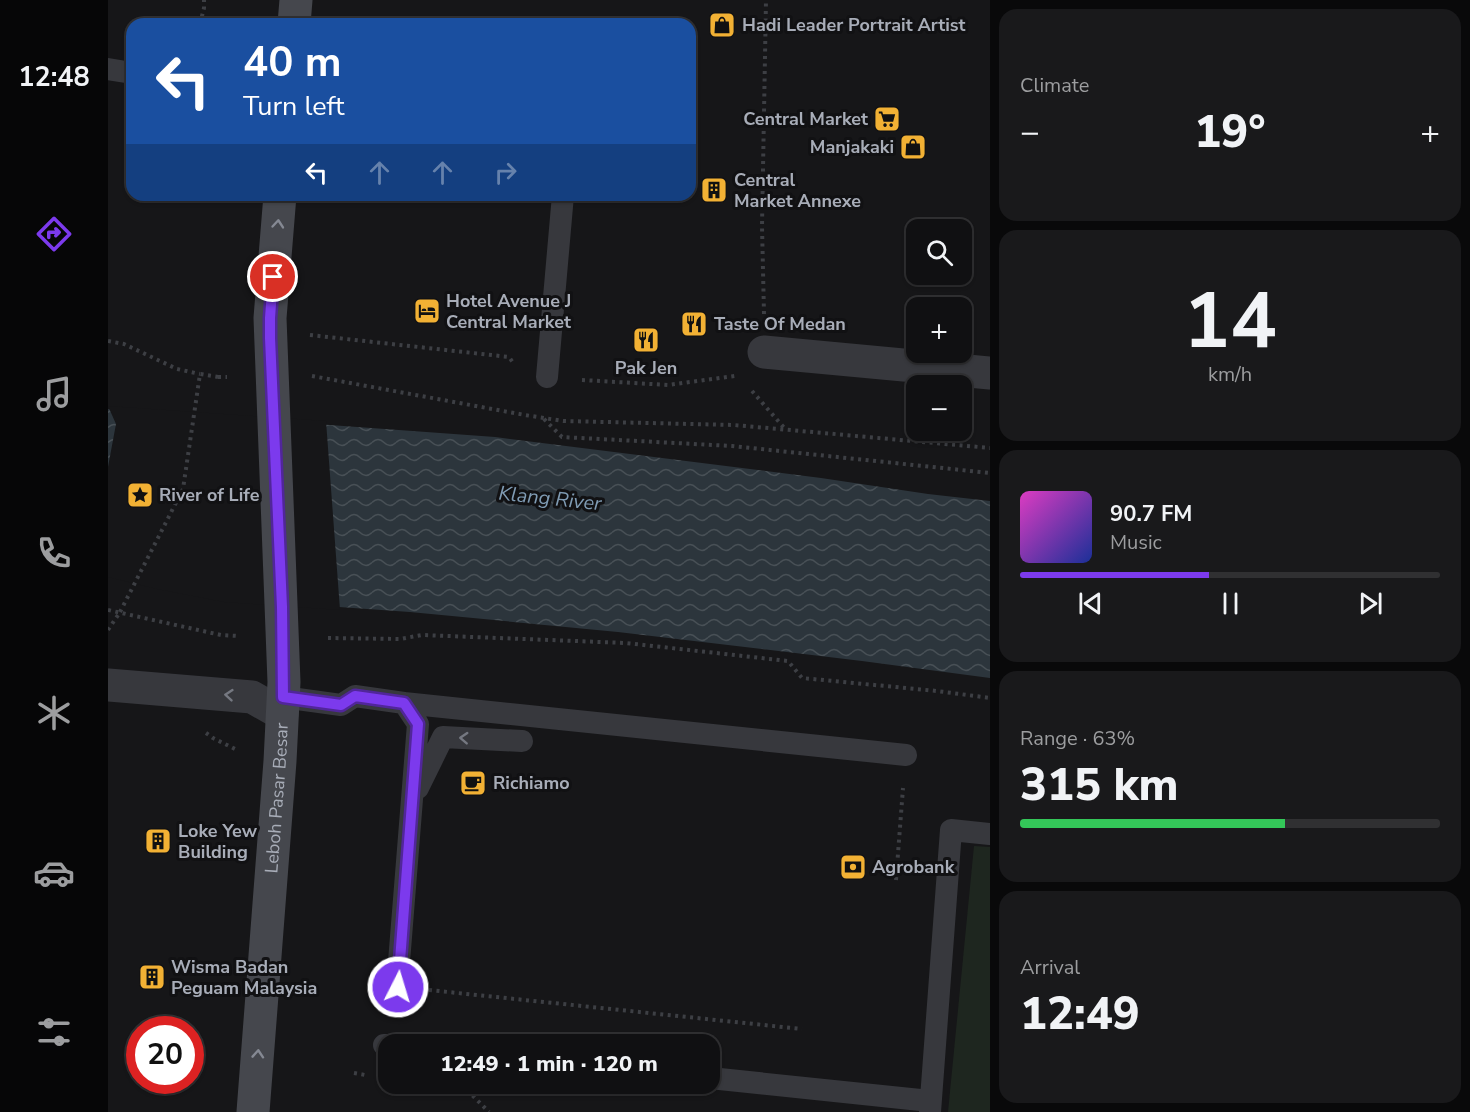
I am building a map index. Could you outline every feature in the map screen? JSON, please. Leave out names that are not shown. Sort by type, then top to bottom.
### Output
[{"type":"street","points":[[294,18],[296,0]]},
{"type":"street","name":"Leboh Pasar Besar","points":[[253,1112],[283,706],[283,628],[270,318],[280,201]]},
{"type":"street","points":[[764,352],[990,373]]},
{"type":"street","points":[[108,685],[252,697],[283,706]]},
{"type":"lane","points":[[108,69],[126,72]]},
{"type":"lane","points":[[547,377],[562,201]]},
{"type":"lane","points":[[283,706],[341,705],[355,696],[906,755]]},
{"type":"lane","points":[[398,987],[418,724],[404,703]]},
{"type":"lane","points":[[413,796],[443,737],[522,741]]},
{"type":"lane","points":[[720,1079],[930,1106],[951,830],[990,834]]},
{"type":"path","points":[[202,18],[204,0]]},
{"type":"path","points":[[547,377],[668,385],[740,376],[764,352],[762,226],[766,0]]},
{"type":"path","points":[[307,334],[509,357],[516,366]]},
{"type":"path","points":[[108,341],[124,344],[177,369],[227,377]]},
{"type":"path","points":[[108,630],[120,612],[183,489],[200,374]]},
{"type":"path","points":[[308,376],[563,421],[734,425],[990,448]]},
{"type":"path","points":[[757,397],[786,430]]},
{"type":"path","points":[[525,415],[526,405]]},
{"type":"path","points":[[544,418],[562,437],[732,446],[990,473]]},
{"type":"path","points":[[108,610],[221,635],[238,636]]},
{"type":"path","points":[[328,638],[400,639],[422,634],[626,643],[788,661],[802,678],[990,698]]},
{"type":"path","points":[[896,880],[906,755]]},
{"type":"path","points":[[398,987],[802,1029]]},
{"type":"path","points":[[472,1094],[489,1112]]},
{"type":"shaded area","points":[[974,846],[990,847],[990,1112],[948,1112]]},
{"type":"water","name":"Klang River","points":[[108,409],[495,437],[990,501],[990,678],[618,632],[410,612],[225,599],[108,574]]},
{"type":"pier","points":[[108,406],[326,421],[340,610],[224,602],[108,577],[108,467],[116,424]]},
{"type":"place","name":"Hadi Leader Portrait Artist","points":[[722,25]]},
{"type":"place","name":"Central Market","points":[[887,119]]},
{"type":"place","name":"Manjakaki","points":[[913,147]]},
{"type":"place","name":"Central Market Annexe","points":[[714,190]]},
{"type":"place","name":"Hotel Avenue J Central Market","points":[[427,311]]},
{"type":"place","name":"Taste Of Medan","points":[[694,324]]},
{"type":"place","name":"Pak Jen","points":[[646,340]]},
{"type":"place","name":"River of Life","points":[[140,495]]},
{"type":"place","name":"Richiamo","points":[[473,783]]},
{"type":"place","name":"Loke Yew Building","points":[[158,841]]},
{"type":"place","name":"Agrobank","points":[[853,867]]},
{"type":"place","name":"Wisma Badan Peguam Malaysia","points":[[152,977]]},
{"type":"route","points":[[273,277],[270,338],[282,607],[283,697],[341,705],[355,696],[404,703],[418,724],[398,987]]}]
